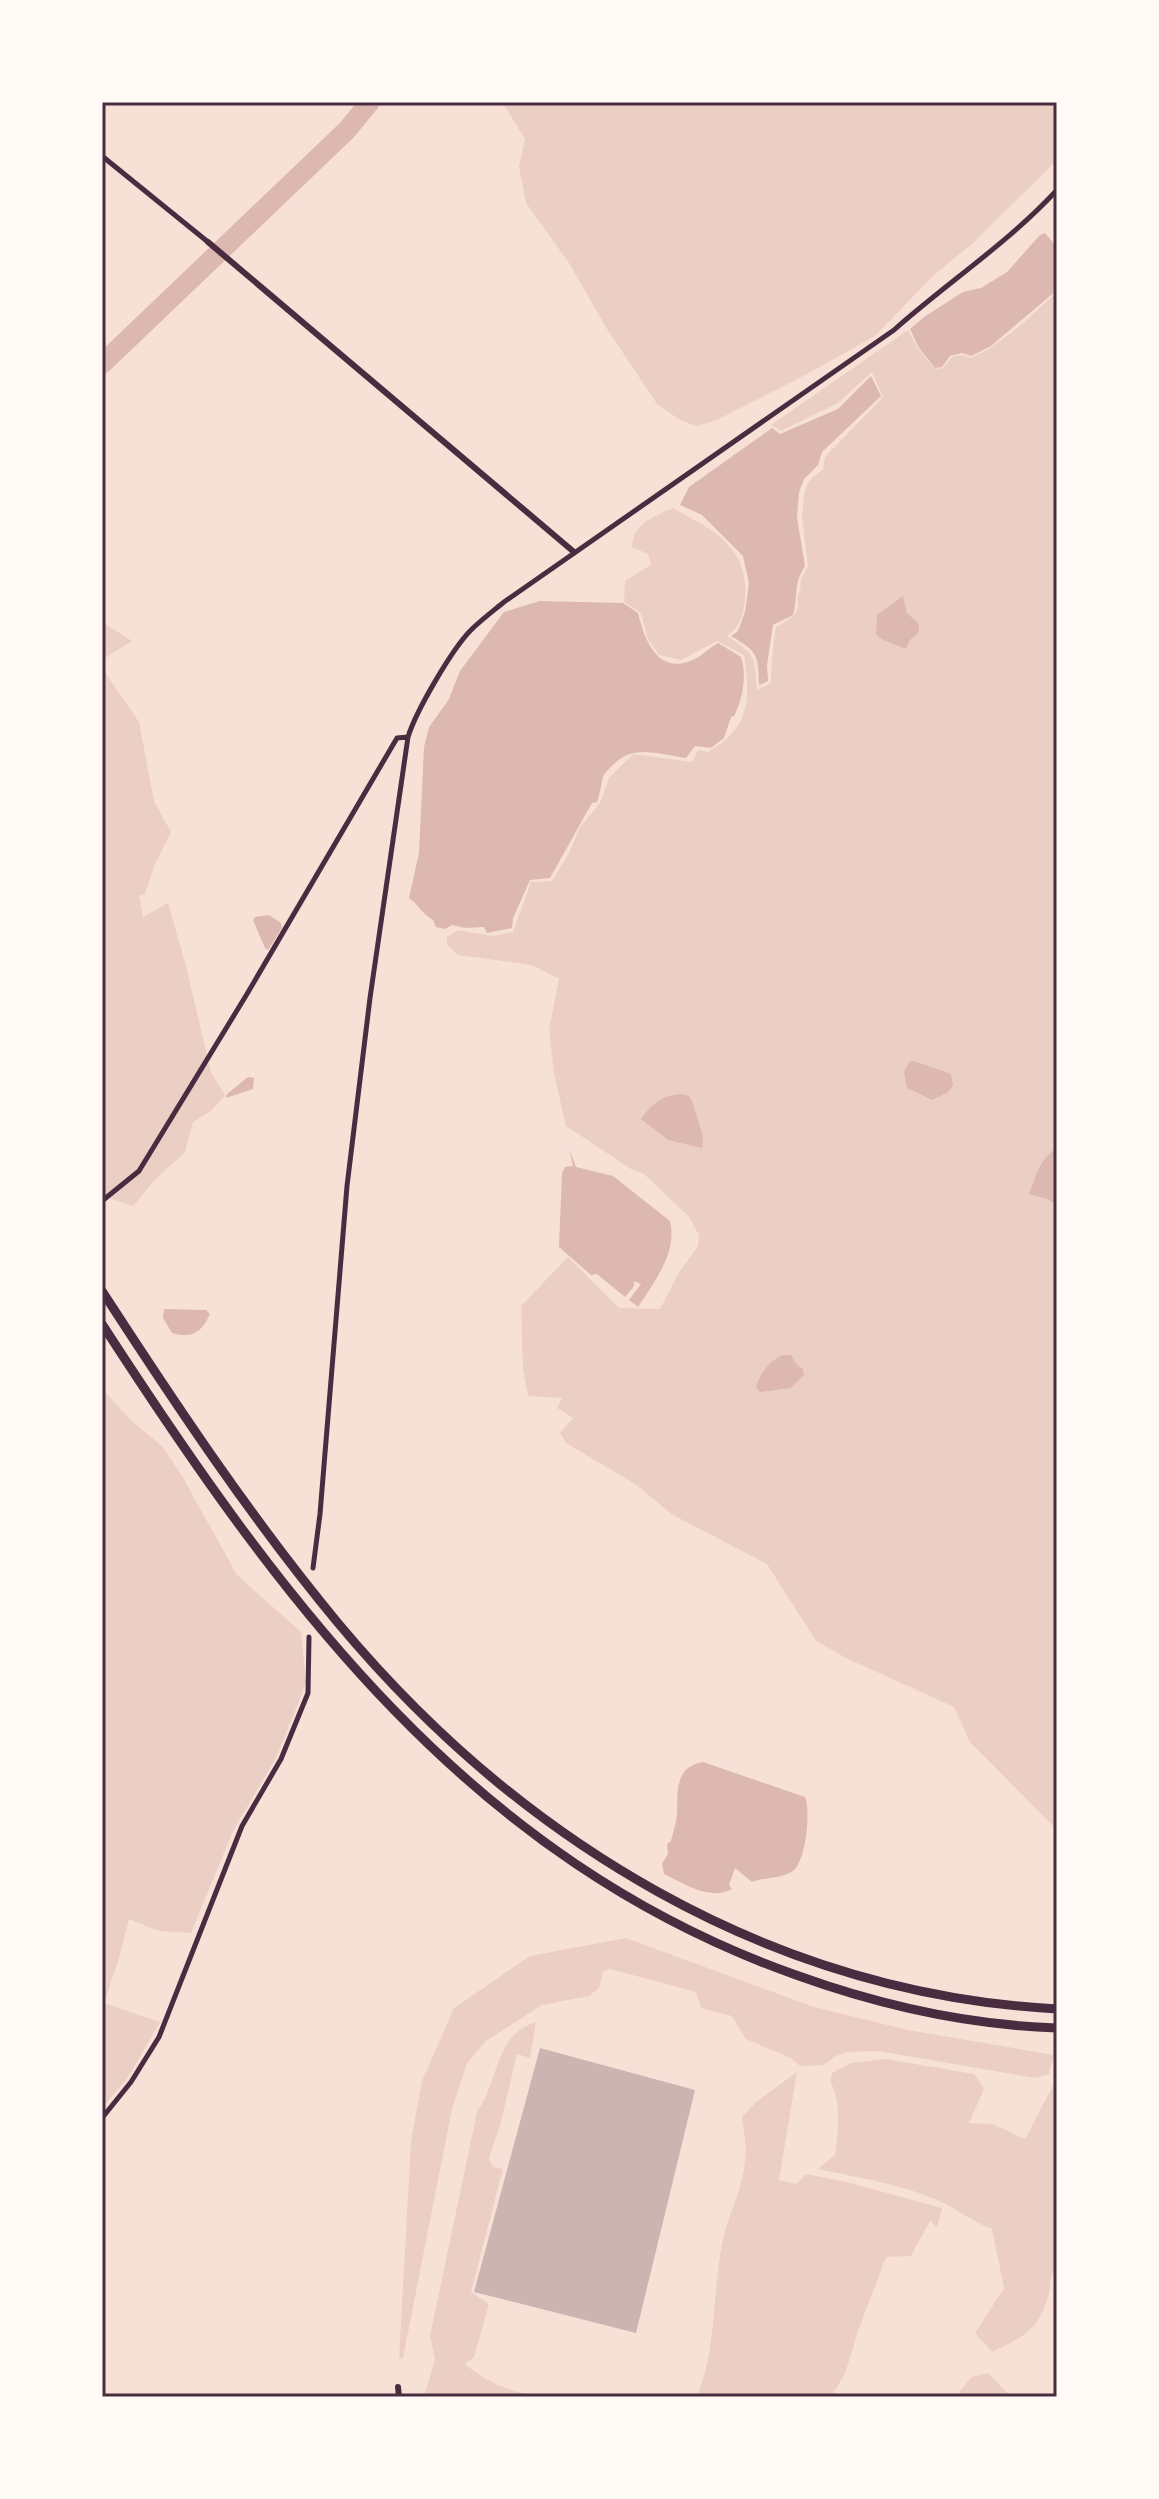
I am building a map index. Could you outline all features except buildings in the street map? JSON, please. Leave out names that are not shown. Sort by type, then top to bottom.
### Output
[{"type":"highway","points":[[102,1291],[235,1491],[340,1625],[442,1733],[529,1809],[627,1876],[725,1927],[780,1950],[890,1984],[995,2004],[1057,2009]]},
{"type":"highway","points":[[102,1324],[167,1425],[219,1498],[326,1636],[426,1744],[472,1786],[555,1851],[666,1920],[774,1967],[829,1987],[941,2015],[1057,2028]]},
{"type":"street","points":[[102,156],[574,552]]},
{"type":"street","points":[[313,1568],[347,1186],[370,998],[412,723],[469,631],[504,602],[894,330],[941,288],[971,270],[1018,230],[1057,190]]},
{"type":"street","points":[[102,1201],[139,1171],[397,738],[408,737]]},
{"type":"street","points":[[102,2118],[131,2082],[159,2037],[242,1826],[281,1759],[308,1693],[309,1637]]},
{"type":"street","points":[[398,2387],[399,2397]]},
{"type":"shaded area","points":[[502,102],[1057,102],[1057,160],[973,243],[934,275],[875,336],[715,421],[696,426],[680,420],[657,404],[607,329],[569,263],[526,203],[519,167],[525,139]]},
{"type":"shaded area","points":[[1045,233],[1057,247],[1057,290],[991,346],[971,356],[962,353],[950,356],[942,367],[935,368],[919,348],[910,329],[963,292],[981,288],[1007,272]]},
{"type":"shaded area","points":[[1057,292],[1057,1830],[970,1742],[954,1707],[816,1641],[767,1564],[673,1515],[635,1484],[566,1443],[560,1433],[573,1418],[557,1408],[562,1398],[528,1396],[523,1370],[521,1306],[568,1257],[619,1308],[660,1309],[678,1274],[698,1246],[699,1235],[689,1217],[644,1174],[631,1169],[566,1126],[554,1074],[549,1030],[559,979],[531,965],[458,955],[447,945],[447,937],[458,930],[493,936],[513,932],[531,882],[552,881],[580,827],[600,803],[609,778],[633,754],[692,762],[698,750],[708,752],[722,743],[740,723],[747,699],[744,655],[717,641],[681,660],[659,655],[647,637],[641,613],[624,602],[625,581],[651,565],[648,554],[632,547],[640,527],[673,508],[726,542],[735,553],[745,581],[744,610],[735,629],[727,636],[752,658],[757,690],[771,683],[776,627],[796,612],[801,579],[808,566],[802,518],[808,482],[823,469],[825,457],[883,397],[872,372],[838,403],[781,431],[771,425],[908,330],[918,349],[935,369],[943,368],[952,357],[962,355],[971,358],[992,347]]},
{"type":"shaded area","points":[[871,376],[881,396],[822,452],[818,465],[804,479],[799,492],[797,517],[805,566],[797,585],[793,615],[773,625],[767,665],[768,681],[759,685],[755,655],[731,636],[738,631],[745,612],[749,583],[743,556],[702,515],[680,505],[689,487],[772,428],[780,434],[838,409]]},
{"type":"shaded area","points":[[903,596],[907,613],[919,624],[919,632],[906,649],[876,634],[877,615]]},
{"type":"shaded area","points":[[540,601],[623,603],[638,613],[645,635],[656,654],[673,663],[697,658],[718,643],[741,657],[744,680],[740,702],[724,738],[711,748],[695,746],[686,758],[640,752],[623,757],[610,768],[603,777],[597,802],[592,803],[550,878],[530,880],[513,918],[512,928],[487,933],[484,927],[436,927],[433,920],[409,898],[419,853],[424,747],[429,727],[448,701],[460,671],[504,612]]},
{"type":"shaded area","points":[[102,622],[132,641],[102,660]]},
{"type":"shaded area","points":[[102,668],[139,722],[154,801],[171,832],[145,894],[139,896],[143,917],[168,903],[211,1072],[225,1095],[211,1111],[193,1122],[185,1152],[133,1206],[102,1196]]},
{"type":"shaded area","points":[[269,915],[281,923],[282,928],[268,950],[253,920]]},
{"type":"shaded area","points":[[909,1062],[951,1074],[953,1085],[947,1093],[932,1100],[907,1088],[904,1072]]},
{"type":"shaded area","points":[[248,1077],[254,1078],[253,1089],[226,1098],[227,1094]]},
{"type":"shaded area","points":[[682,1094],[692,1101],[703,1136],[702,1148],[668,1140],[641,1119],[658,1101]]},
{"type":"shaded area","points":[[1057,1147],[1057,1205],[1029,1194],[1042,1163]]},
{"type":"shaded area","points":[[569,1149],[576,1167],[613,1176],[670,1221],[672,1233],[668,1255],[638,1307],[629,1300],[641,1284],[634,1281],[634,1286],[625,1297],[597,1274],[591,1275],[559,1247],[562,1173],[565,1167],[573,1166]]},
{"type":"shaded area","points":[[164,1309],[206,1310],[210,1314],[196,1332],[179,1335],[172,1333],[163,1318]]},
{"type":"shaded area","points":[[782,1355],[791,1355],[803,1369],[804,1375],[791,1388],[760,1392],[756,1387],[762,1373]]},
{"type":"shaded area","points":[[102,1389],[132,1421],[163,1447],[237,1575],[301,1632],[306,1682],[275,1760],[233,1831],[191,1933],[159,1931],[129,1919],[104,2003],[160,2022],[127,2079],[102,2108]]},
{"type":"shaded area","points":[[703,1762],[805,1797],[808,1813],[806,1835],[802,1856],[794,1870],[752,1882],[735,1868],[729,1885],[732,1889],[715,1893],[697,1890],[664,1874],[662,1864],[668,1854],[667,1844],[671,1841],[676,1822],[682,1775],[687,1769]]},
{"type":"shaded area","points":[[626,1938],[814,2007],[908,2030],[1054,2055],[1049,2074],[1035,2078],[878,2051],[848,2052],[823,2065],[800,2066],[791,2058],[746,2039],[732,2016],[701,2008],[696,1992],[610,1969],[603,1971],[599,1988],[589,1996],[542,2005],[486,2041],[467,2063],[452,2109],[403,2358],[399,2359],[411,2141],[422,2081],[454,2008],[530,1956]]},
{"type":"shaded area","points":[[536,2022],[530,2058],[517,2054],[489,2158],[493,2167],[503,2169],[471,2292],[489,2304],[474,2357],[465,2364],[497,2384],[520,2392],[594,2397],[424,2397],[435,2359],[430,2336],[477,2112],[512,2037]]},
{"type":"shaded area","points":[[885,2059],[974,2074],[984,2089],[969,2123],[992,2124],[1025,2139],[1057,2078],[1057,2268],[1051,2278],[1044,2309],[1034,2325],[1021,2337],[992,2352],[975,2333],[1004,2288],[992,2229],[941,2202],[912,2191],[818,2169],[835,2155],[838,2117],[830,2081],[833,2072],[851,2063]]},
{"type":"shaded area","points":[[797,2072],[779,2180],[797,2184],[806,2174],[942,2208],[937,2227],[930,2221],[911,2256],[886,2257],[845,2374],[831,2397],[697,2397],[708,2359],[722,2244],[744,2171],[746,2150],[742,2117],[755,2103]]},
{"type":"shaded area","points":[[988,2373],[1011,2397],[963,2397],[959,2392],[972,2377]]},
{"type":"waterway","points":[[102,364],[347,130],[370,102]]}]
